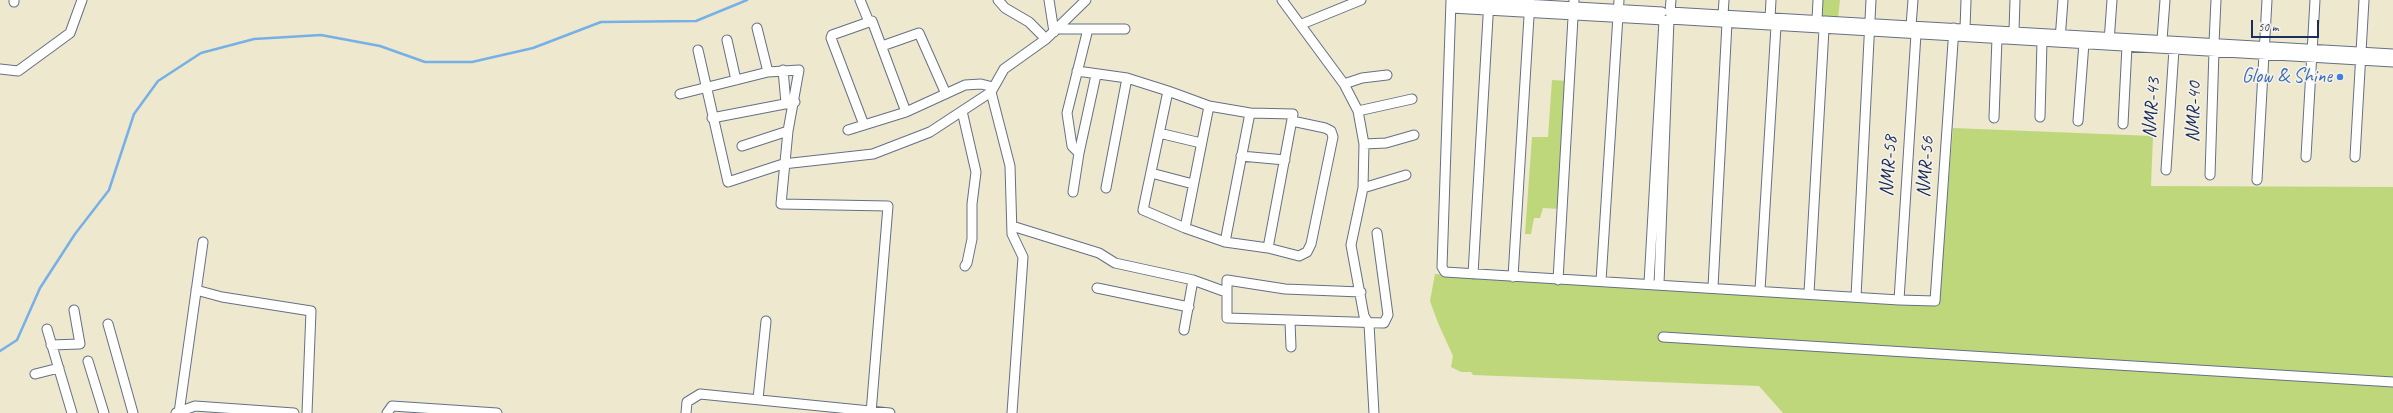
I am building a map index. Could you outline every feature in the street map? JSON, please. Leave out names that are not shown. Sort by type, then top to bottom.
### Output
[{"type":"street","points":[[0,69],[18,71],[70,34],[82,0]]},
{"type":"street","points":[[860,0],[869,22]]},
{"type":"street","points":[[998,0],[1005,8],[1029,22],[1046,39]]},
{"type":"street","points":[[1049,0],[1055,30]]},
{"type":"street","points":[[698,50],[707,87],[712,118],[728,182],[783,164],[873,154],[930,132],[992,90],[1004,69],[1046,39],[1086,0]]},
{"type":"street","points":[[1282,0],[1302,24],[1344,84],[1358,111],[1364,144],[1363,188],[1352,245],[1364,316],[1369,324],[1374,413]]},
{"type":"street","points":[[1302,24],[1361,0]]},
{"type":"street","points":[[1659,284],[1666,15],[1664,0]]},
{"type":"street","points":[[1649,284],[1666,15],[1671,0]]},
{"type":"street","points":[[1713,287],[1725,19],[1724,0]]},
{"type":"street","points":[[1770,18],[1771,0]]},
{"type":"street","points":[[1817,20],[1818,0]]},
{"type":"street","points":[[1856,297],[1871,0]]},
{"type":"street","name":"NMR-58","points":[[1899,300],[1914,30],[1913,0]]},
{"type":"street","points":[[1965,29],[1966,0]]},
{"type":"street","points":[[2014,32],[2015,0]]},
{"type":"street","points":[[2061,38],[2063,0]]},
{"type":"street","points":[[2109,41],[2112,0]]},
{"type":"street","points":[[2162,40],[2165,0]]},
{"type":"street","name":"NMR-40","points":[[2210,175],[2216,0]]},
{"type":"street","points":[[2257,180],[2267,0]]},
{"type":"street","points":[[2306,157],[2316,0]]},
{"type":"street","points":[[2355,157],[2364,0]]},
{"type":"street","points":[[1869,27],[1824,29],[1776,26],[1725,19],[1666,15],[1619,9],[1453,3],[1442,267],[1445,272],[1449,274],[1713,287],[1899,300]]},
{"type":"street","points":[[1473,274],[1489,4]]},
{"type":"street","points":[[1513,277],[1530,5]]},
{"type":"street","points":[[1558,280],[1573,7]]},
{"type":"street","points":[[1601,281],[1619,9]]},
{"type":"street","points":[[1725,19],[1770,18],[1817,20],[1869,27],[1954,32],[1997,38],[2042,41],[2061,38],[2084,43],[2162,40],[2214,47],[2360,56],[2393,62]]},
{"type":"street","points":[[864,125],[831,38],[832,35],[872,21],[906,112]]},
{"type":"street","points":[[1760,290],[1776,26]]},
{"type":"street","points":[[757,28],[768,72]]},
{"type":"street","points":[[1079,153],[1072,146],[1067,113],[1088,29]]},
{"type":"street","points":[[1055,30],[1125,29]]},
{"type":"street","points":[[1808,294],[1824,29]]},
{"type":"street","points":[[1954,32],[1965,29],[2014,32],[2061,38],[2109,41],[2127,46],[2174,49],[2214,47]]},
{"type":"street","name":"NMR-56","points":[[1899,300],[1935,301],[1954,32]]},
{"type":"street","points":[[882,46],[919,33],[946,94]]},
{"type":"street","points":[[1994,118],[1997,38]]},
{"type":"street","points":[[727,40],[736,80]]},
{"type":"street","points":[[2040,117],[2042,41]]},
{"type":"street","points":[[2078,121],[2084,43]]},
{"type":"street","points":[[2123,124],[2127,46]]},
{"type":"street","name":"NMR-43","points":[[2166,170],[2174,49]]},
{"type":"street","points":[[2360,56],[2393,54]]},
{"type":"street","points":[[783,70],[790,102]]},
{"type":"street","points":[[680,94],[768,72],[799,70],[790,102],[788,131],[783,164],[781,204],[888,206],[871,412]]},
{"type":"street","points":[[1077,71],[1096,75],[1127,78],[1210,106],[1250,113],[1294,114],[1268,248]]},
{"type":"street","points":[[1073,192],[1079,153],[1096,75]]},
{"type":"street","points":[[1344,84],[1362,78],[1387,75]]},
{"type":"street","points":[[1106,188],[1127,78]]},
{"type":"street","points":[[848,130],[906,112],[965,85],[981,84],[992,90],[1010,166],[1012,234],[1023,257],[1012,413]]},
{"type":"street","points":[[1168,91],[1143,210],[1185,228],[1225,242],[1268,248],[1299,256],[1307,252],[1312,244],[1333,137],[1331,131],[1325,128],[1292,121]]},
{"type":"street","points":[[1358,111],[1412,99]]},
{"type":"street","points":[[712,118],[790,102]]},
{"type":"street","points":[[1185,228],[1201,142],[1210,106]]},
{"type":"street","points":[[962,111],[976,172],[972,204],[972,239],[965,266]]},
{"type":"street","points":[[1225,242],[1250,113]]},
{"type":"street","points":[[742,146],[788,131]]},
{"type":"street","points":[[1159,132],[1201,142]]},
{"type":"street","points":[[1364,144],[1386,143],[1414,135]]},
{"type":"street","points":[[1241,156],[1285,160]]},
{"type":"street","points":[[1150,173],[1193,184]]},
{"type":"street","points":[[1363,188],[1406,175]]},
{"type":"street","points":[[1012,226],[1099,253],[1115,263],[1193,280],[1226,292]]},
{"type":"street","points":[[1360,292],[1285,289],[1226,280],[1226,318],[1369,324],[1384,323],[1388,315],[1377,233]]},
{"type":"street","points":[[203,242],[178,412],[195,406],[294,413]]},
{"type":"street","points":[[1184,330],[1193,280]]},
{"type":"street","points":[[1097,288],[1189,307]]},
{"type":"street","points":[[196,290],[222,297],[311,311],[307,413]]},
{"type":"street","points":[[51,345],[80,344],[74,310]]},
{"type":"street","points":[[1290,320],[1291,347]]},
{"type":"street","points":[[758,399],[766,321]]},
{"type":"street","points":[[108,324],[133,413]]},
{"type":"street","points":[[47,329],[72,413]]},
{"type":"street","points":[[1663,337],[2393,382]]},
{"type":"street","points":[[88,361],[104,413]]},
{"type":"street","points":[[35,374],[59,368]]},
{"type":"street","points":[[686,413],[687,402],[700,394],[890,413]]},
{"type":"street","points":[[388,413],[392,406],[497,413]]},
{"type":"green space","points":[[1822,0],[1840,0],[1838,19],[1820,17]]},
{"type":"green space","points":[[1552,80],[1568,81],[1560,209],[1543,208],[1540,218],[1534,218],[1531,234],[1525,234],[1532,137],[1548,137]]},
{"type":"green space","points":[[1953,128],[2153,136],[2151,186],[2393,187],[2393,413],[1783,413],[1759,386],[1473,375],[1471,372],[1461,372],[1451,367],[1453,356],[1430,301],[1435,274],[1938,304]]},
{"type":"waterway","points":[[0,351],[17,340],[40,288],[75,234],[109,190],[134,114],[158,81],[201,53],[254,39],[321,35],[380,46],[425,62],[472,62],[533,48],[601,22],[696,21],[747,0]]},
{"type":"place","name":"Glow & Shine","points":[[2340,77]]}]
